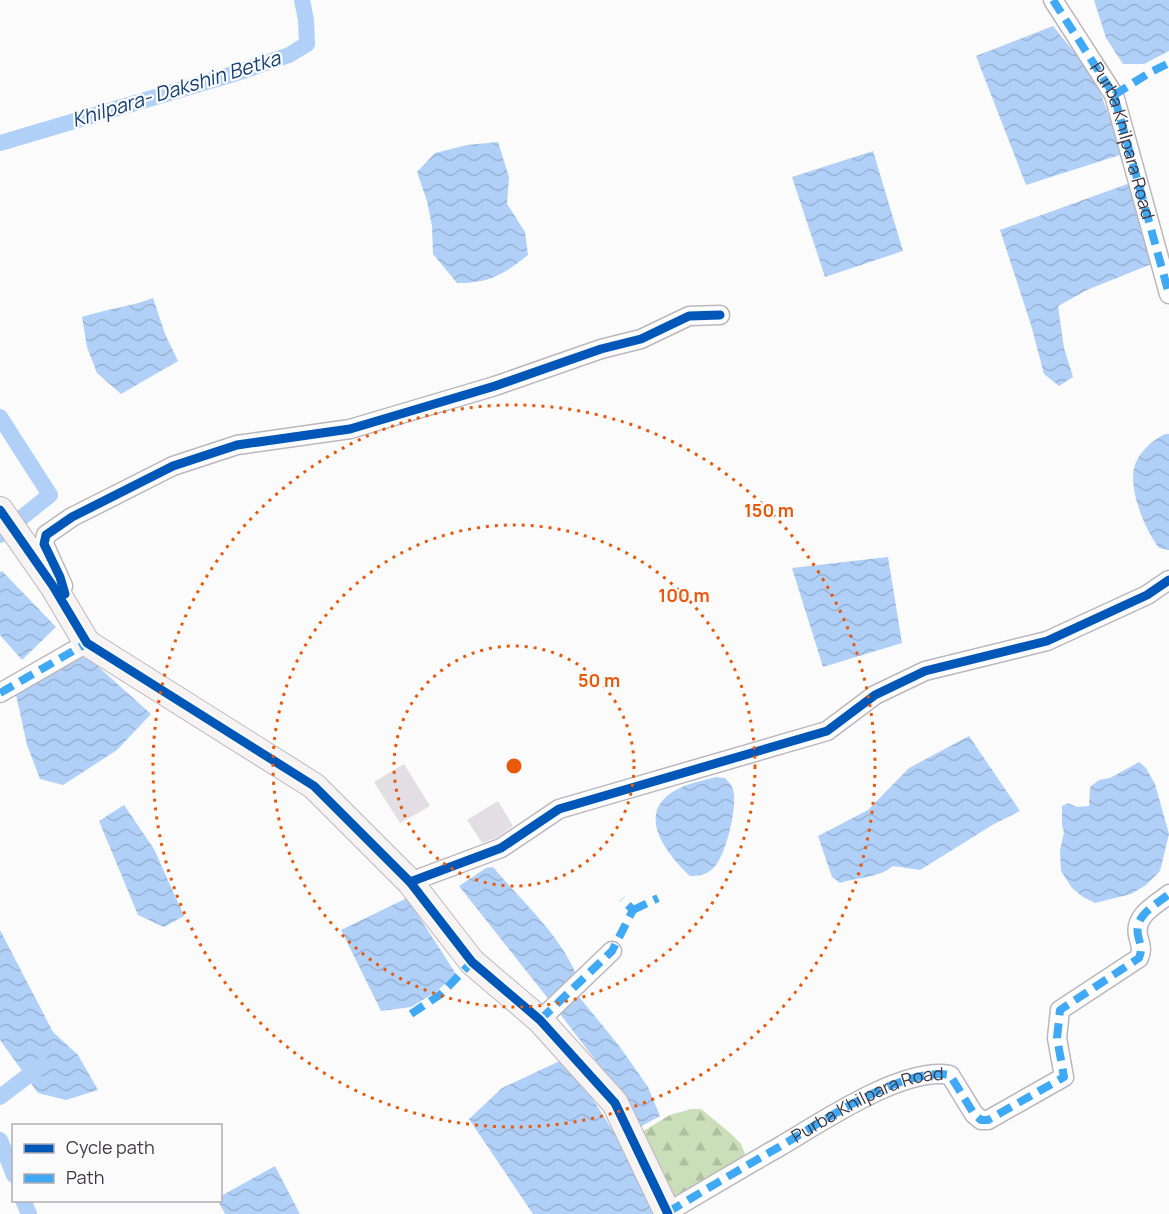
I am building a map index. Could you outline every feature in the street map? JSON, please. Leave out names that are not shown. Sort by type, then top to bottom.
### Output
[{"type":"street","name":"Purba Khilpara Road","points":[[1053,0],[1114,96],[1169,292]]},
{"type":"street","points":[[59,596],[64,589],[44,544],[46,535],[72,517],[173,466],[237,445],[350,429],[495,386],[601,349],[641,339],[689,316],[720,315]]},
{"type":"street","points":[[2,512],[59,596],[87,643],[314,786],[410,882],[472,962],[540,1020],[615,1103],[668,1213]]},
{"type":"street","points":[[410,882],[501,848],[559,809],[826,731],[875,695],[925,671],[1047,641],[1147,595],[1169,580]]},
{"type":"street","points":[[0,693],[87,643]]},
{"type":"street","name":"Purba Khilpara Road","points":[[668,1213],[866,1096],[907,1081],[940,1073],[950,1075],[974,1114],[981,1120],[988,1120],[1064,1077],[1057,1038],[1060,1010],[1139,958],[1143,950],[1137,924],[1140,917],[1169,894]]},
{"type":"street","points":[[540,1020],[612,951]]},
{"type":"green space","points":[[691,1109],[701,1109],[730,1133],[741,1144],[745,1154],[744,1161],[676,1202],[640,1133],[670,1115]]},
{"type":"water","points":[[1094,0],[1169,0],[1169,51],[1144,64],[1123,64],[1106,38]]},
{"type":"water","points":[[1053,26],[1095,78],[1123,154],[1026,185],[976,56]]},
{"type":"water","points":[[498,142],[509,177],[507,204],[525,232],[528,255],[511,268],[495,276],[478,281],[457,283],[433,254],[432,226],[427,201],[417,172],[435,153],[467,145]]},
{"type":"water","points":[[873,151],[903,251],[825,277],[792,177]]},
{"type":"water","points":[[1130,183],[1159,261],[1087,290],[1058,306],[1064,348],[1073,377],[1059,386],[1044,374],[1031,325],[1000,230]]},
{"type":"water","points":[[153,298],[165,334],[178,361],[121,394],[97,373],[87,347],[82,317]]},
{"type":"water","points":[[1165,434],[1169,434],[1169,550],[1159,548],[1148,531],[1139,510],[1133,477],[1134,468],[1142,452]]},
{"type":"water","points":[[888,557],[902,643],[823,667],[792,568]]},
{"type":"water","points":[[2,571],[56,627],[22,660],[0,635],[0,572]]},
{"type":"water","points":[[83,653],[151,714],[117,750],[63,785],[40,779],[27,745],[15,690]]},
{"type":"water","points":[[969,736],[1020,811],[994,824],[920,870],[893,866],[875,875],[840,883],[832,877],[818,836],[868,810],[909,768]]},
{"type":"water","points":[[1139,762],[1146,768],[1155,784],[1169,834],[1160,871],[1146,885],[1131,894],[1095,903],[1072,888],[1061,871],[1060,851],[1064,832],[1062,806],[1068,803],[1077,807],[1089,806],[1090,787],[1099,780],[1110,778]]},
{"type":"water","points":[[716,777],[725,778],[734,792],[729,832],[723,852],[713,869],[704,874],[690,876],[673,858],[660,836],[656,825],[656,813],[661,803],[676,790]]},
{"type":"water","points":[[124,805],[154,849],[184,916],[164,927],[138,915],[99,821]]},
{"type":"water","points":[[493,867],[560,944],[576,974],[550,1001],[459,886],[486,868]]},
{"type":"water","points":[[407,898],[456,974],[436,992],[411,1007],[381,1011],[341,930]]},
{"type":"water","points":[[0,930],[53,1032],[78,1055],[98,1090],[66,1100],[38,1093],[0,1040]]},
{"type":"water","points":[[576,993],[620,1047],[648,1087],[660,1116],[638,1128],[626,1100],[557,1010]]},
{"type":"water","points":[[566,1058],[621,1143],[657,1214],[533,1214],[469,1119],[502,1088]]},
{"type":"water","points":[[275,1166],[300,1214],[225,1214],[219,1202],[222,1202],[222,1195]]},
{"type":"building","points":[[404,764],[430,806],[400,823],[374,782]]},
{"type":"building","points":[[498,801],[513,826],[496,838],[482,843],[467,820]]},
{"type":"waterway","name":"Khilpara- Dakshin Betka","points":[[0,143],[240,72],[289,55],[307,44],[302,0]]},
{"type":"waterway","name":"Khilpara- Dakshin Betka","points":[[0,417],[50,495],[0,535]]},
{"type":"waterway","name":"Khilpara- Dakshin Betka","points":[[0,1097],[42,1065]]},
{"type":"waterway","name":"Khilpara- Dakshin Betka","points":[[0,1140],[12,1170]]},
{"type":"waterway","name":"Khilpara- Dakshin Betka","points":[[24,1202],[29,1214]]},
{"type":"marked path","points":[[1053,0],[1114,95],[1169,294]]},
{"type":"marked path","points":[[1114,95],[1169,63]]},
{"type":"marked path","points":[[0,693],[87,643]]},
{"type":"marked path","points":[[668,1212],[839,1111],[886,1087],[909,1079],[931,1075],[950,1075],[974,1114],[981,1120],[988,1120],[1064,1077],[1057,1038],[1060,1010],[1139,958],[1141,949],[1138,935],[1139,922],[1147,911],[1169,894]]},
{"type":"marked path","points":[[633,910],[658,898]]},
{"type":"marked path","points":[[540,1020],[612,951],[633,910],[622,899]]},
{"type":"marked path","points":[[411,1014],[441,994],[472,962]]},
{"type":"cycle path","points":[[65,594],[60,577],[44,544],[46,535],[72,517],[173,466],[237,445],[350,429],[495,386],[601,349],[641,339],[689,316],[720,315]]},
{"type":"cycle path","points":[[0,510],[53,586],[87,643],[314,786],[410,882],[472,962],[540,1020],[615,1103],[668,1214]]},
{"type":"cycle path","points":[[410,882],[501,848],[559,809],[827,731],[875,695],[925,671],[1047,641],[1147,595],[1169,580]]}]
